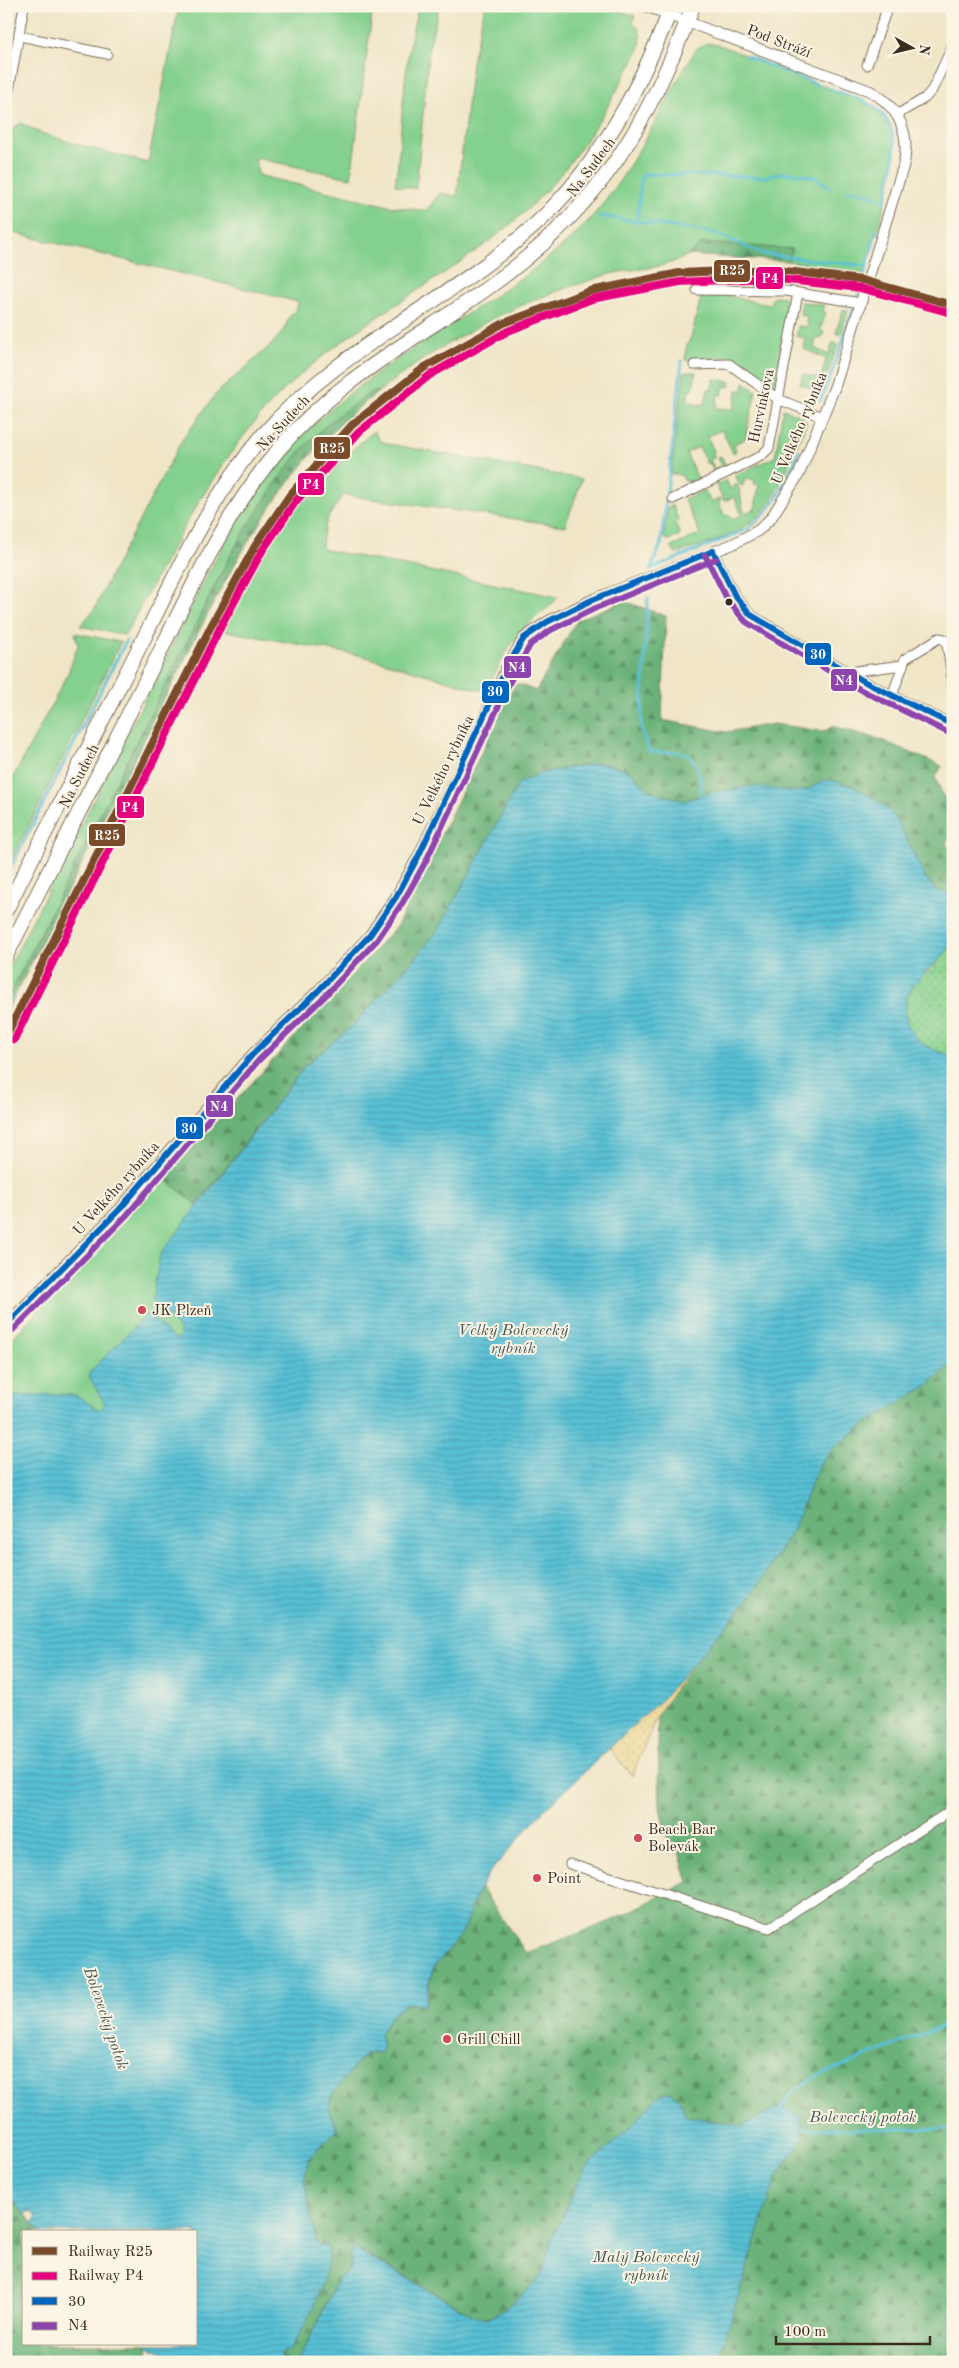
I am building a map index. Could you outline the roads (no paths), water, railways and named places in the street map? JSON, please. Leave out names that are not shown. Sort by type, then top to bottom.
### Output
[{"type":"main road","name":"Na Sudech","points":[[6,956],[203,567],[236,508],[265,466],[299,427],[338,391],[381,359],[493,284],[548,240],[576,213],[610,171],[650,107],[693,6]]},
{"type":"main road","name":"Na Sudech","points":[[6,910],[189,550],[218,498],[247,455],[281,415],[332,369],[478,268],[534,225],[558,201],[594,158],[616,125],[654,51],[670,11]]},
{"type":"street","points":[[6,107],[24,6]]},
{"type":"street","name":"Pod Stráží","points":[[644,6],[670,11],[687,22],[870,91],[887,102],[898,114]]},
{"type":"street","points":[[866,65],[888,6]]},
{"type":"street","points":[[20,36],[107,54]]},
{"type":"street","points":[[898,114],[925,98],[932,90],[953,44]]},
{"type":"street","name":"U Velkého rybníka","points":[[6,1325],[119,1210],[253,1054],[319,990],[370,935],[396,896],[418,857],[506,669],[524,638],[547,622],[592,600],[733,544],[759,530],[771,518],[799,474],[834,386],[861,303],[906,159],[905,132],[898,114]]},
{"type":"street","points":[[697,290],[798,292],[861,303]]},
{"type":"street","name":"Hurvínkova","points":[[673,498],[766,452],[769,448],[798,292]]},
{"type":"street","points":[[694,366],[729,364],[778,399],[822,417]]},
{"type":"street","points":[[713,551],[735,596],[752,615],[892,696],[952,722]]},
{"type":"street","points":[[892,696],[905,659],[939,638],[944,639],[953,685]]},
{"type":"street","points":[[848,672],[902,665]]},
{"type":"street","points":[[570,1864],[769,1928],[953,1809]]},
{"type":"street","points":[[950,2362],[953,2353]]},
{"type":"water","name":"Velký Bolevecký rybník","points":[[599,763],[628,770],[650,791],[684,801],[713,792],[753,786],[795,792],[809,789],[826,780],[835,781],[854,787],[887,808],[898,823],[920,868],[932,886],[940,892],[953,893],[954,926],[952,943],[944,955],[914,985],[909,993],[905,1011],[909,1028],[920,1042],[953,1057],[953,1362],[928,1385],[859,1428],[832,1450],[821,1462],[792,1531],[752,1595],[665,1696],[544,1810],[488,1874],[476,1896],[461,1935],[433,1968],[424,2007],[410,2003],[398,2010],[380,2034],[383,2048],[381,2052],[364,2054],[331,2096],[329,2110],[337,2129],[309,2158],[304,2180],[316,2240],[319,2245],[329,2247],[328,2260],[316,2302],[303,2328],[288,2352],[285,2349],[279,2355],[284,2360],[286,2358],[285,2362],[231,2363],[176,2357],[159,2352],[148,2346],[198,2346],[198,2230],[39,2230],[33,2223],[37,2217],[31,2211],[25,2214],[8,2194],[10,2187],[6,2184],[6,1397],[58,1394],[76,1395],[99,1410],[105,1404],[89,1376],[90,1372],[146,1315],[150,1316],[172,1337],[178,1339],[181,1336],[179,1329],[152,1300],[160,1255],[305,1066],[350,1028],[413,961],[439,929],[519,783],[542,773]]},
{"type":"water","name":"Malý Bolevecký rybník","points":[[671,2092],[679,2099],[686,2116],[742,2126],[782,2106],[800,2118],[803,2127],[800,2141],[775,2182],[720,2354],[713,2362],[298,2362],[340,2276],[346,2275],[350,2268],[352,2250],[355,2249],[476,2317],[488,2318],[504,2310],[537,2282],[543,2271],[550,2243],[585,2168],[629,2129],[660,2094]]},
{"type":"waterway","points":[[746,56],[819,85]]},
{"type":"waterway","points":[[830,89],[858,98],[873,106],[884,116],[894,138],[893,163],[885,202],[868,194],[847,190]]},
{"type":"waterway","points":[[637,222],[641,179],[644,174],[766,177],[782,173],[796,174],[816,178],[830,188]]},
{"type":"waterway","points":[[599,216],[715,233],[763,254],[867,266]]},
{"type":"waterway","points":[[858,296],[877,230]]},
{"type":"waterway","points":[[820,401],[834,367],[853,310]]},
{"type":"waterway","points":[[651,569],[661,544],[682,361]]},
{"type":"waterway","points":[[651,569],[748,529],[766,512],[779,494],[799,451]]},
{"type":"waterway","points":[[648,598],[641,729],[649,751],[681,753],[693,760],[699,774],[701,799]]},
{"type":"waterway","points":[[6,877],[126,641]]},
{"type":"waterway","points":[[780,2109],[791,2094],[817,2076],[953,2022]]},
{"type":"waterway","name":"Bolevecký potok","points":[[799,2129],[953,2129]]},
{"type":"rail line","name":"R25","points":[[6,1036],[211,626],[255,546],[289,496],[352,425],[425,367],[504,323],[590,291],[679,273],[770,269],[862,280],[953,305]]},
{"type":"rail line","name":"P4","points":[[14,1040],[219,630],[262,551],[296,501],[359,432],[430,375],[508,331],[592,299],[680,282],[770,278],[860,288],[951,313]]},
{"type":"place","name":"JK Plzeň","points":[[142,1310]]},
{"type":"place","name":"Beach Bar Bolevák","points":[[638,1838]]},
{"type":"place","name":"Point","points":[[537,1878]]},
{"type":"place","name":"Grill Chill","points":[[447,2039]]}]
